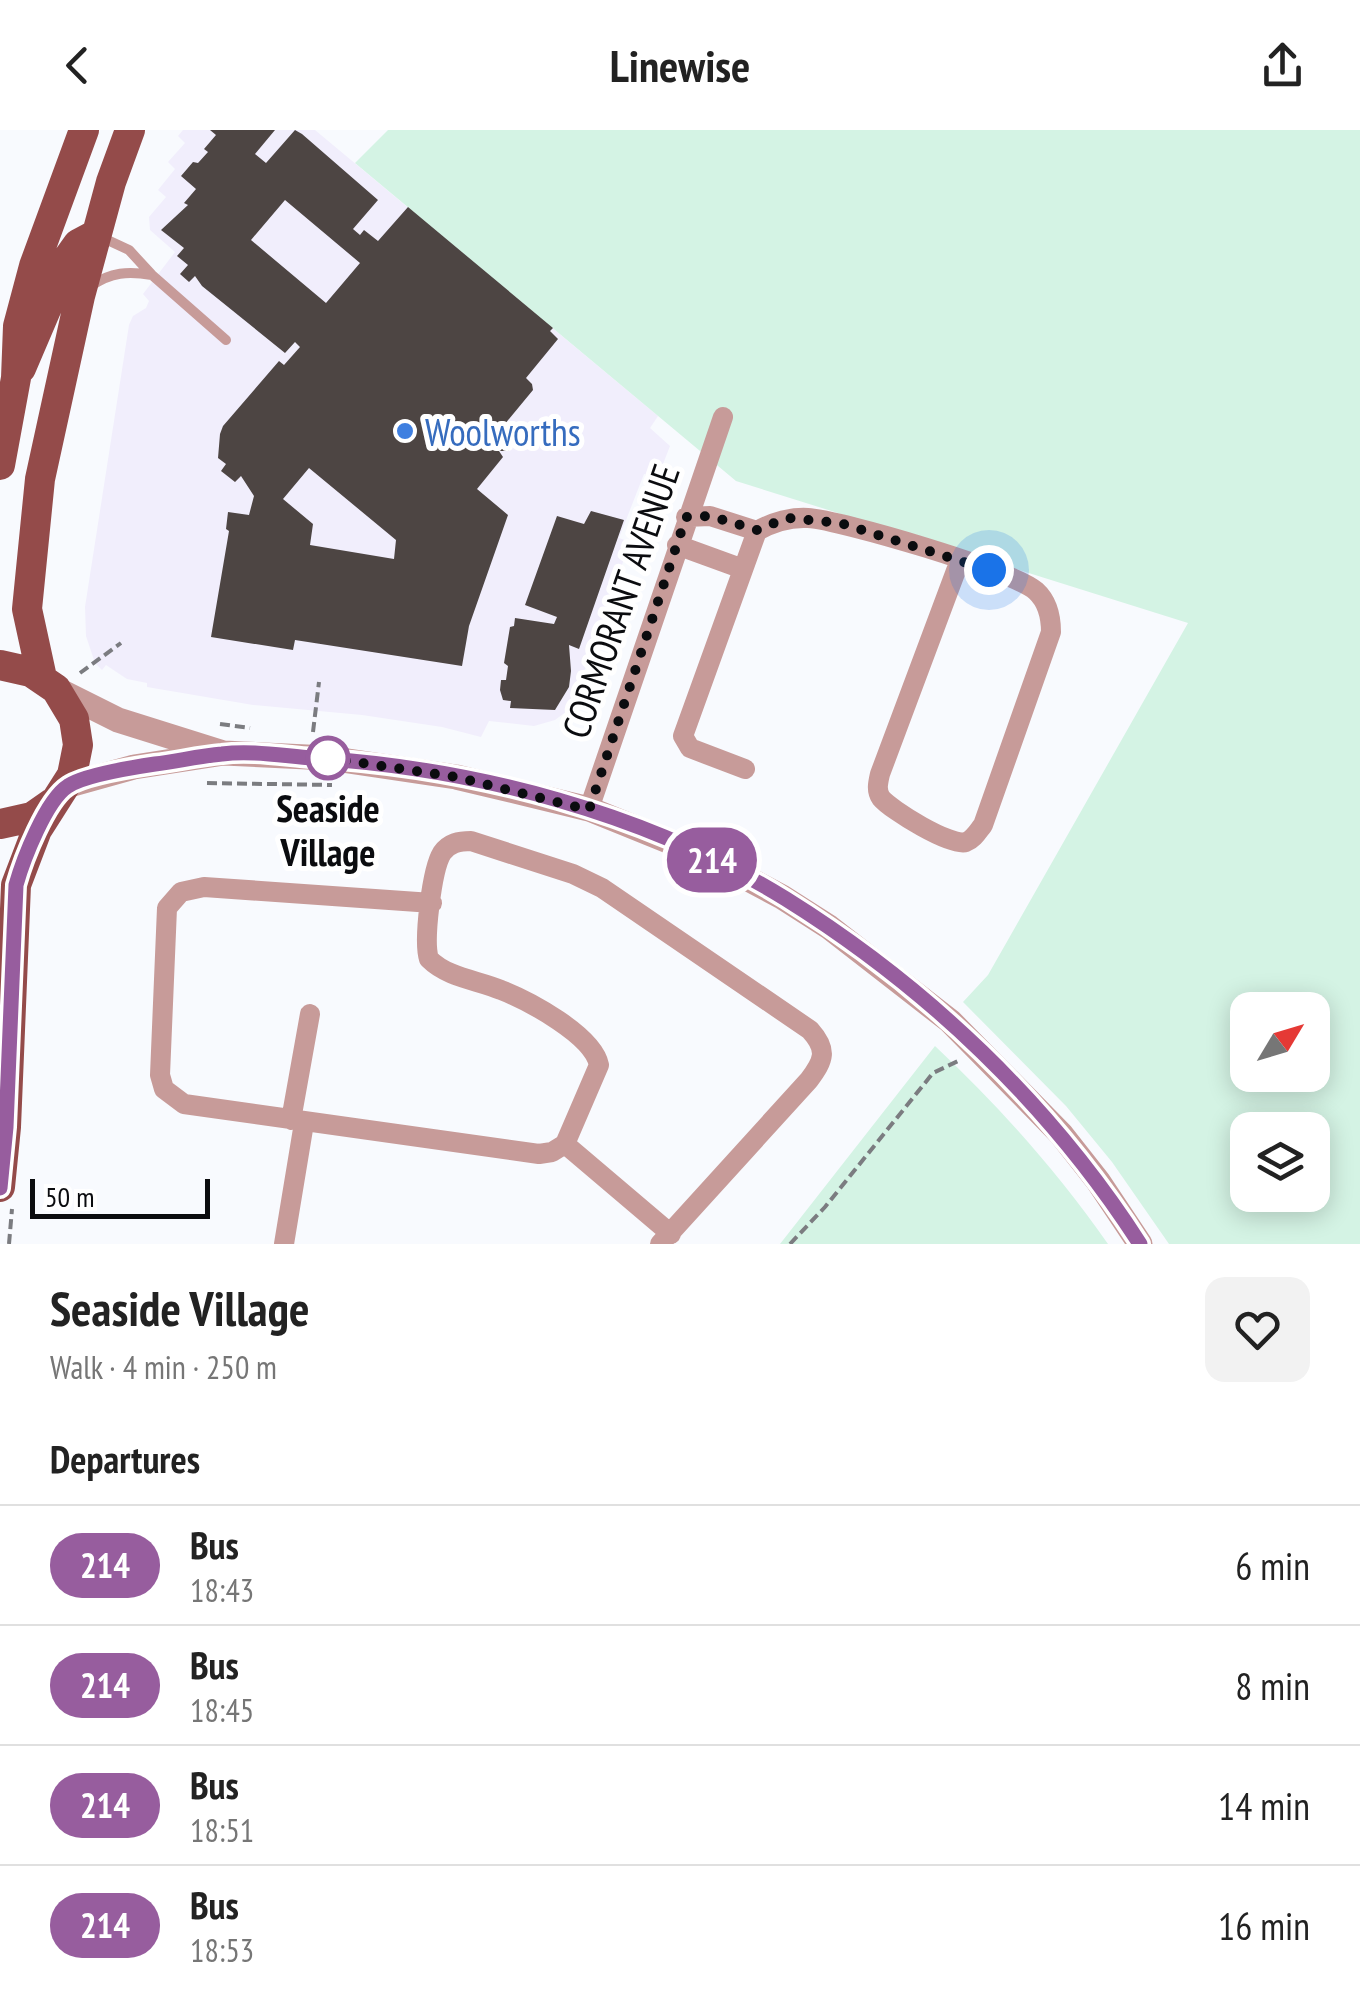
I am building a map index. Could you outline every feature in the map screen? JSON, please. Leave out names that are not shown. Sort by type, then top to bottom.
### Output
[{"type":"main road","points":[[0,465],[16,378],[18,326],[34,266],[84,130]]},
{"type":"main road","points":[[0,1187],[16,885],[25,855],[75,766],[78,740],[72,715],[27,609],[30,560],[44,462],[80,296],[130,130]]},
{"type":"main road","points":[[16,378],[73,250],[84,239],[96,236]]},
{"type":"main road","points":[[0,665],[56,682]]},
{"type":"main road","points":[[0,824],[32,817],[60,794]]},
{"type":"street","name":"CORMORANT AVENUE","points":[[589,810],[723,418]]},
{"type":"street","points":[[686,517],[710,516],[757,530],[787,518],[840,523],[960,560],[1019,580],[1035,590],[1051,616],[1051,632],[982,825],[975,837],[965,843],[954,842],[898,811],[882,799],[877,789],[960,560]]},
{"type":"street","points":[[746,769],[690,748],[683,736],[757,530]]},
{"type":"street","points":[[677,544],[743,569]]},
{"type":"street","points":[[56,682],[118,720],[224,753]]},
{"type":"street","points":[[60,794],[134,767],[224,753],[312,758],[456,777],[589,810],[705,856],[782,896],[829,927],[950,1022],[1061,1134],[1140,1244]]},
{"type":"street","points":[[432,902],[204,887],[180,892],[167,908],[160,1076],[164,1089],[184,1104],[297,1122],[539,1154],[565,1144],[599,1065],[597,1054],[582,1038],[523,1000],[436,966],[426,948],[443,852],[460,841],[471,841],[574,874],[602,888],[810,1030],[824,1052],[809,1080],[666,1239],[565,1144]]},
{"type":"street","points":[[284,1244],[310,1014]]},
{"type":"lane","points":[[96,236],[129,250],[226,340]]},
{"type":"lane","points":[[80,296],[105,277],[122,272],[152,274]]},
{"type":"path","points":[[56,682],[121,643]]},
{"type":"path","points":[[312,758],[320,682]]},
{"type":"path","points":[[215,724],[262,729]]},
{"type":"path","points":[[790,1244],[825,1207],[932,1073],[963,1059]]},
{"type":"shaded area","points":[[183,130],[315,130],[658,416],[650,428],[670,446],[658,477],[644,474],[619,538],[630,542],[599,630],[593,629],[580,695],[555,720],[534,726],[489,721],[481,737],[362,715],[253,705],[147,687],[147,683],[127,679],[106,665],[102,670],[95,663],[86,636],[85,607],[129,325],[133,316],[146,308],[149,301],[143,294],[175,252],[150,230],[149,217],[166,197],[158,190],[175,169],[168,162],[185,143],[178,136]]},
{"type":"green space","points":[[388,130],[1360,130],[1360,1244],[1169,1244],[1112,1162],[1066,1106],[963,1002],[988,975],[1188,623],[736,481],[355,163]]},
{"type":"green space","points":[[935,1046],[1027,1140],[1108,1244],[780,1244]]},
{"type":"building","points":[[210,130],[275,130],[255,154],[266,163],[295,130],[302,134],[378,200],[353,229],[360,235],[364,230],[378,241],[408,207],[553,328],[550,331],[558,339],[526,378],[533,390],[504,425],[497,426],[498,432],[507,431],[509,451],[499,451],[503,457],[477,489],[508,515],[469,626],[462,666],[295,640],[293,650],[211,637],[229,531],[228,512],[249,515],[254,496],[241,476],[235,482],[221,471],[226,464],[218,458],[220,434],[279,361],[284,365],[300,347],[295,342],[285,353],[202,286],[195,276],[189,282],[180,274],[188,265],[177,256],[184,248],[161,230],[188,205],[184,203],[196,189],[181,176],[208,152],[204,149],[216,135]],"holes":[[[285,200],[360,263],[326,303],[251,240]],[[309,468],[396,540],[394,559],[310,545],[313,524],[283,499]]]},
{"type":"building","points":[[591,511],[624,520],[579,649],[569,645],[569,687],[555,710],[510,708],[511,701],[503,700],[500,690],[501,680],[506,680],[508,666],[504,663],[510,627],[514,626],[515,618],[554,624],[557,617],[525,605],[557,516],[584,524]]},
{"type":"bus line","name":"214","points":[[0,1188],[16,885],[25,855],[55,801],[66,786],[134,767],[224,753],[308,757],[456,777],[589,810],[705,856],[782,896],[910,988],[1023,1092],[1098,1181],[1140,1244]]},
{"type":"place","name":"Woolworths","points":[[405,431]]},
{"type":"place","name":"Seaside Village","points":[[328,758]]},
{"type":"route","points":[[328,758],[456,777],[589,810],[686,517],[710,516],[757,530],[787,518],[840,523],[989,570]]}]
